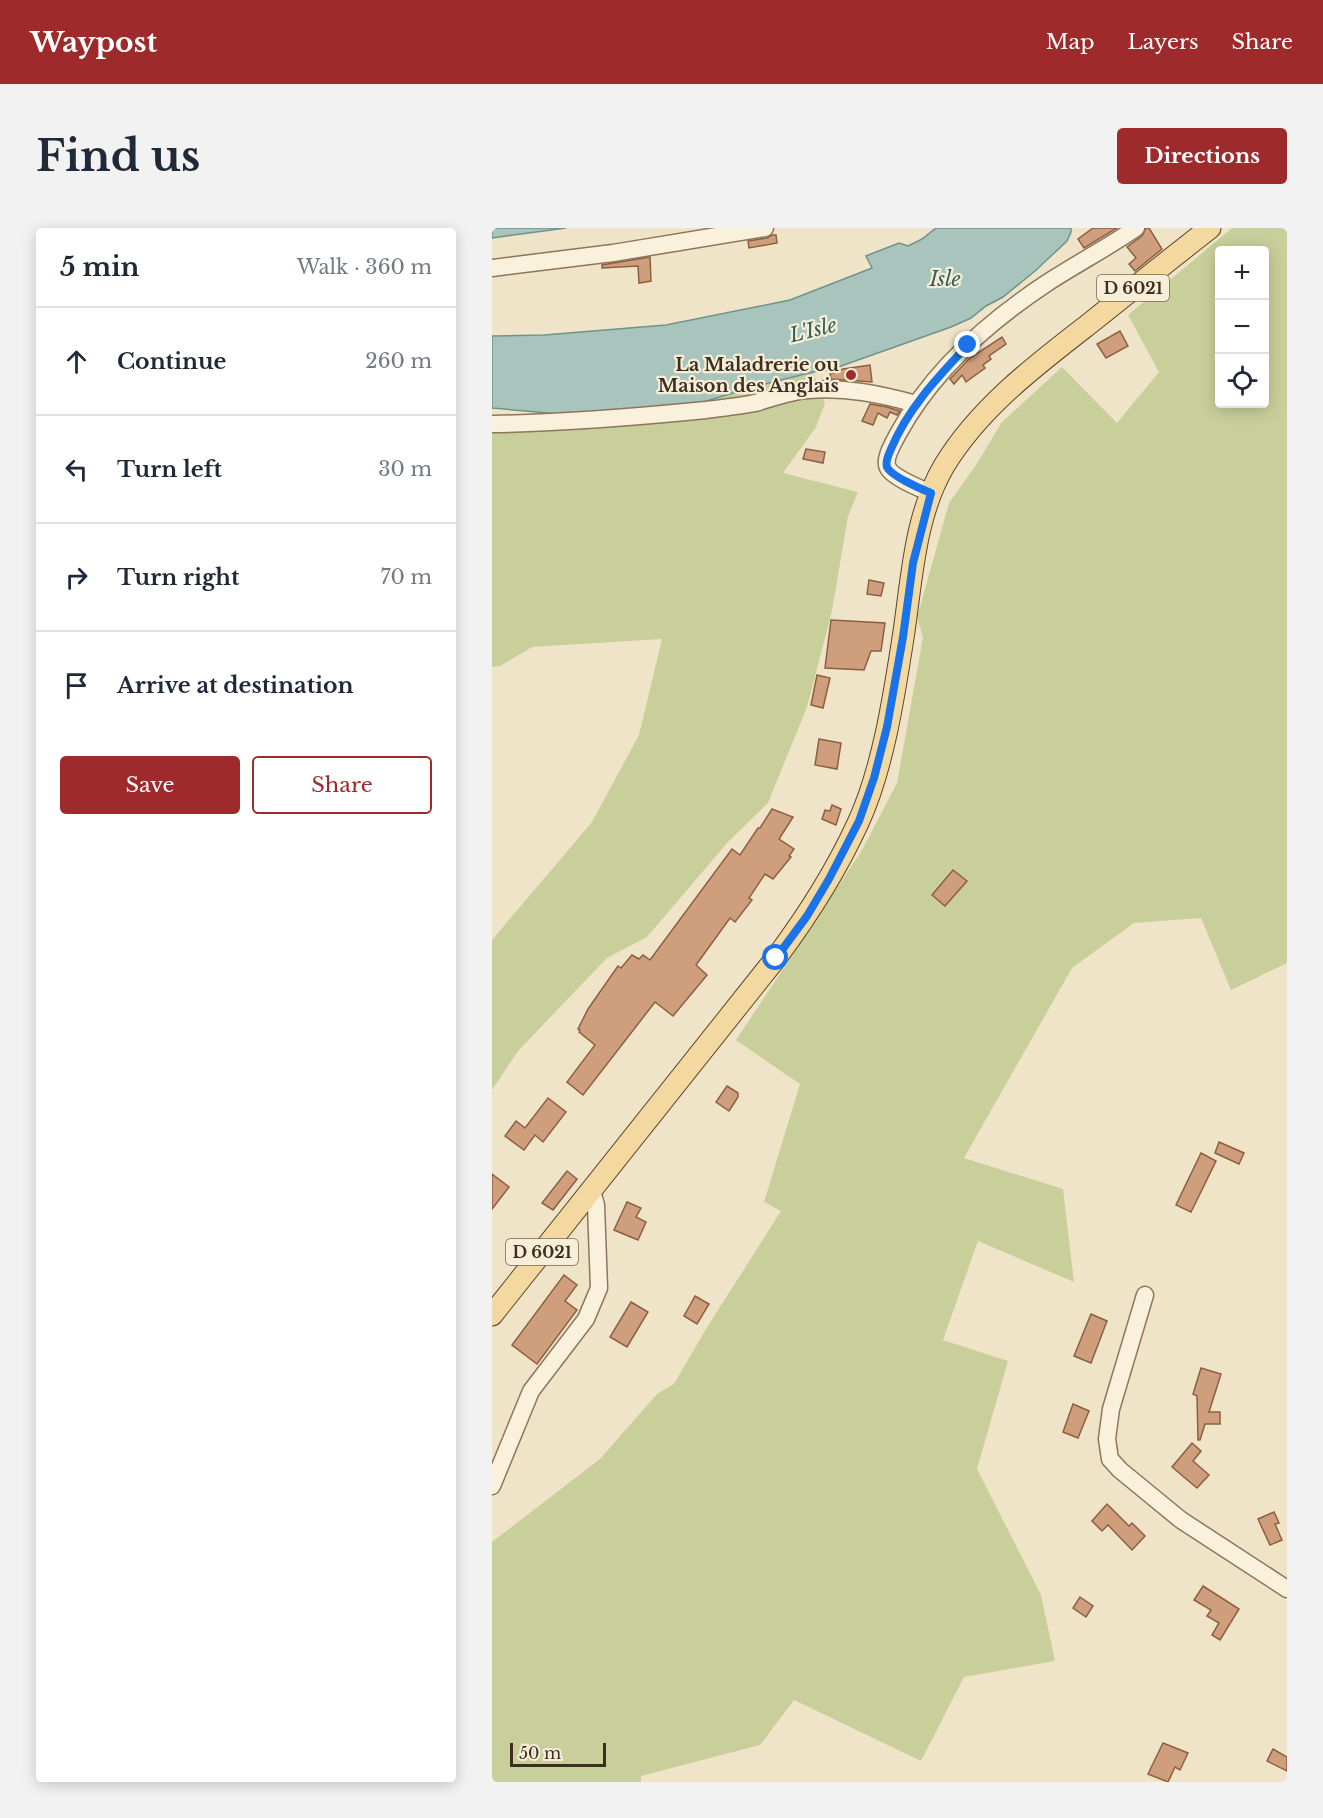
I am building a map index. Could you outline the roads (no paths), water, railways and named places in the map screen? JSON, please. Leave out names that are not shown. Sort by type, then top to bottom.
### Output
[{"type":"main road","name":"D 6021","points":[[492,1315],[776,958],[807,916],[829,879],[859,821],[874,778],[887,727],[913,563],[931,493],[944,466],[994,403],[1057,349],[1210,228]]},
{"type":"street","points":[[492,268],[624,251],[765,228]]},
{"type":"street","points":[[931,493],[891,472],[887,467],[894,442],[916,404],[942,373],[995,319],[1047,282],[1136,228]]},
{"type":"street","points":[[492,424],[544,423],[707,410],[755,403],[786,393],[808,390],[851,390],[883,395],[916,404]]},
{"type":"street","points":[[492,1486],[531,1391],[586,1319],[599,1288],[596,1205],[592,1191]]},
{"type":"street","points":[[1145,1295],[1111,1409],[1107,1439],[1110,1459],[1120,1470],[1181,1520],[1287,1589]]},
{"type":"water","points":[[492,228],[566,228],[492,238]]},
{"type":"water","points":[[936,228],[1071,228],[1071,232],[1067,241],[1035,271],[1003,297],[986,306],[971,318],[830,370],[753,387],[690,406],[559,414],[492,408],[492,336],[544,335],[666,325],[790,300],[872,268],[866,256],[899,243],[908,246]]},
{"type":"place","name":"La Maladrerie ou Maison des Anglais","points":[[851,375]]},
{"type":"water label","name":"Isle","points":[[945,279]]},
{"type":"water label","name":"L'Isle","points":[[813,330]]}]
